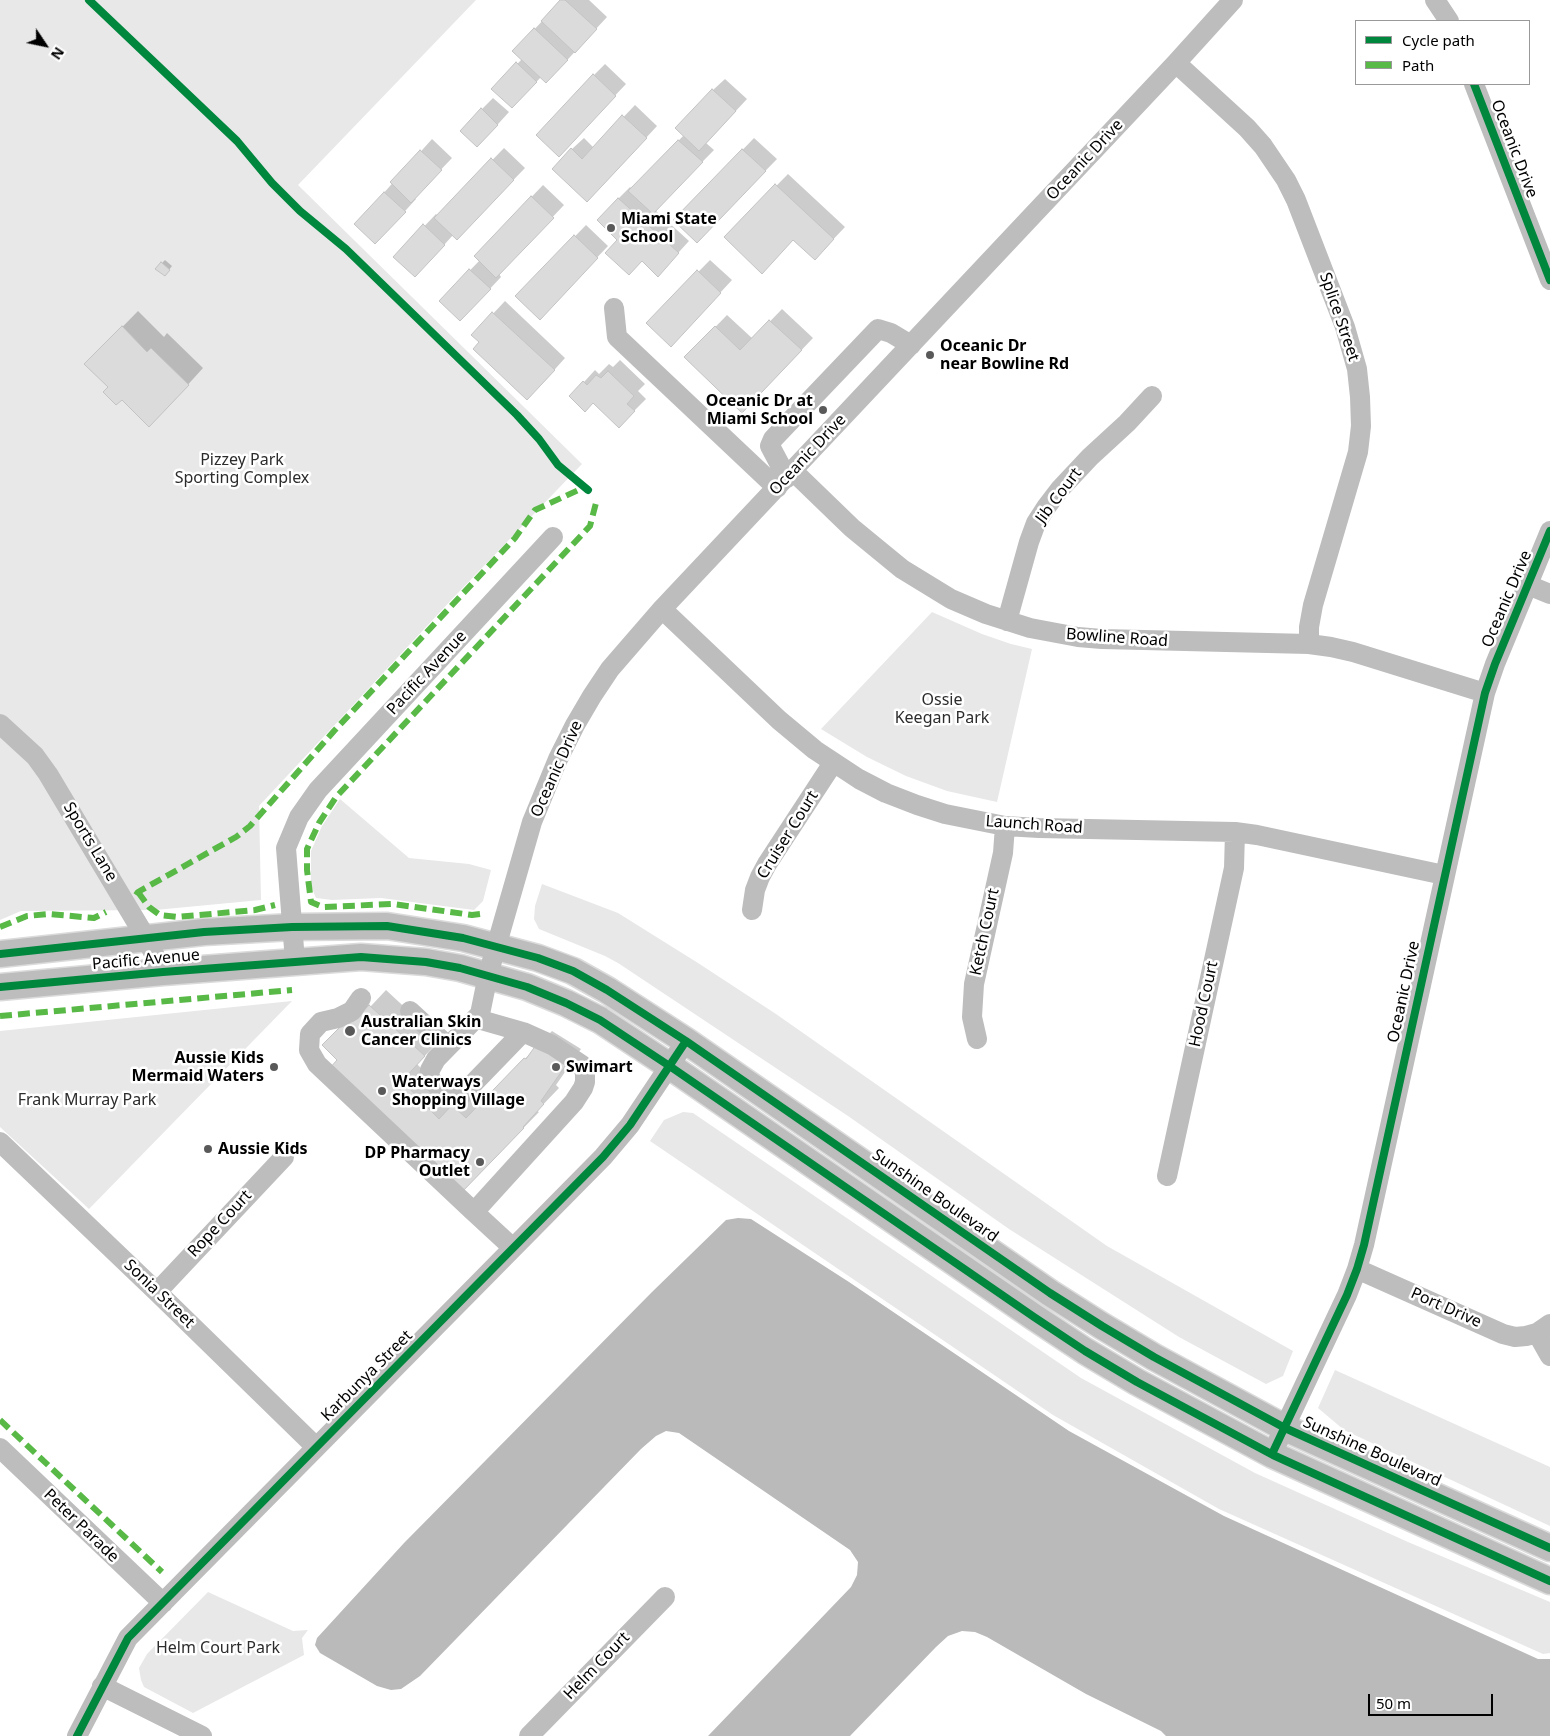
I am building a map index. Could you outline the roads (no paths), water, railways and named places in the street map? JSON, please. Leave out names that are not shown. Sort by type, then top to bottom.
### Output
[{"type":"main road","name":"Sunshine Boulevard","points":[[292,928],[371,926],[403,928],[463,938],[496,946],[573,971],[607,990],[686,1041],[1050,1293],[1102,1326],[1223,1396],[1285,1428],[1550,1548]]},
{"type":"main road","name":"Pacific Avenue","points":[[0,954],[204,932],[292,928]]},
{"type":"main road","points":[[295,961],[340,958],[395,959],[460,968],[526,986],[566,1003],[600,1020],[671,1066],[1085,1351],[1137,1382],[1272,1454],[1550,1581]]},
{"type":"main road","name":"Pacific Avenue","points":[[0,987],[295,961]]},
{"type":"street","name":"Oceanic Drive","points":[[480,1017],[488,975],[532,822],[558,759],[606,676],[630,644],[662,609],[786,479],[1233,0]]},
{"type":"street","points":[[1435,0],[1448,20]]},
{"type":"street","name":"Splice Street","points":[[1176,63],[1247,128],[1263,146],[1286,180],[1296,200],[1335,299],[1355,362],[1360,397],[1361,426],[1358,452],[1313,605],[1309,627],[1309,644]]},
{"type":"street","name":"Oceanic Drive","points":[[1474,85],[1550,280]]},
{"type":"street","name":"Bowline Road","points":[[614,308],[617,337],[786,479],[852,528],[902,569],[951,599],[986,614],[1050,633],[1102,639],[1309,644],[1353,652],[1485,693]]},
{"type":"street","points":[[786,479],[770,446],[773,439],[878,329],[891,333],[911,345]]},
{"type":"street","name":"Jib Court","points":[[1007,621],[1036,523],[1060,489],[1152,396]]},
{"type":"street","name":"Oceanic Drive","points":[[1272,1454],[1347,1295],[1357,1269],[1364,1245],[1485,693],[1495,664],[1550,531]]},
{"type":"street","name":"Pacific Avenue","points":[[295,961],[286,848],[303,810],[318,790],[553,537]]},
{"type":"street","points":[[1528,585],[1550,594]]},
{"type":"street","name":"Launch Road","points":[[662,609],[798,737],[833,763],[886,793],[917,805],[945,814],[1005,826],[1235,832],[1258,835],[1444,874]]},
{"type":"street","name":"Sports Lane","points":[[0,724],[35,756],[48,774],[146,938],[163,972]]},
{"type":"street","name":"Cruiser Court","points":[[752,910],[755,890],[767,864],[833,763]]},
{"type":"street","name":"Ketch Court","points":[[977,1039],[972,1017],[974,984],[1003,853],[1005,826]]},
{"type":"street","name":"Hood Court","points":[[1167,1176],[1234,868],[1235,832]]},
{"type":"street","points":[[361,998],[352,1012],[321,1022],[310,1034],[308,1050],[316,1064],[513,1248]]},
{"type":"street","points":[[410,1011],[448,1046]]},
{"type":"street","points":[[474,1212],[574,1102],[585,1082],[585,1073],[582,1065],[552,1045],[523,1032],[480,1017],[448,1046],[436,1059],[430,1070],[429,1078],[447,1095],[464,1093],[523,1032]]},
{"type":"street","name":"Karbunya Street","points":[[77,1736],[128,1638],[603,1157],[630,1125],[686,1041]]},
{"type":"street","name":"Sonia Street","points":[[0,1142],[316,1447]]},
{"type":"street","name":"Rope Court","points":[[157,1292],[284,1157]]},
{"type":"street","name":"Port Drive","points":[[1357,1269],[1503,1334],[1515,1337],[1543,1329],[1550,1356]]},
{"type":"street","name":"Peter Parade","points":[[0,1448],[163,1603]]},
{"type":"street","name":"Helm Court","points":[[529,1736],[665,1597]]},
{"type":"street","points":[[102,1686],[202,1736]]},
{"type":"place","name":"Miami State School","points":[[611,228]]},
{"type":"place","name":"Oceanic Dr near Bowline Rd","points":[[930,355]]},
{"type":"place","name":"Oceanic Dr at Miami School","points":[[823,410]]},
{"type":"place","name":"Australian Skin Cancer Clinics","points":[[350,1031]]},
{"type":"place","name":"Aussie Kids Mermaid Waters","points":[[274,1067]]},
{"type":"place","name":"Swimart","points":[[556,1067]]},
{"type":"place","name":"Waterways Shopping Village","points":[[382,1091]]},
{"type":"place","name":"Aussie Kids","points":[[208,1149]]},
{"type":"place","name":"DP Pharmacy Outlet","points":[[480,1162]]},
{"type":"park label","name":"Pizzey Park Sporting Complex","points":[[242,469]]},
{"type":"park label","name":"Ossie Keegan Park","points":[[942,709]]},
{"type":"park label","name":"Frank Murray Park","points":[[87,1100]]},
{"type":"park label","name":"Helm Court Park","points":[[218,1648]]}]
